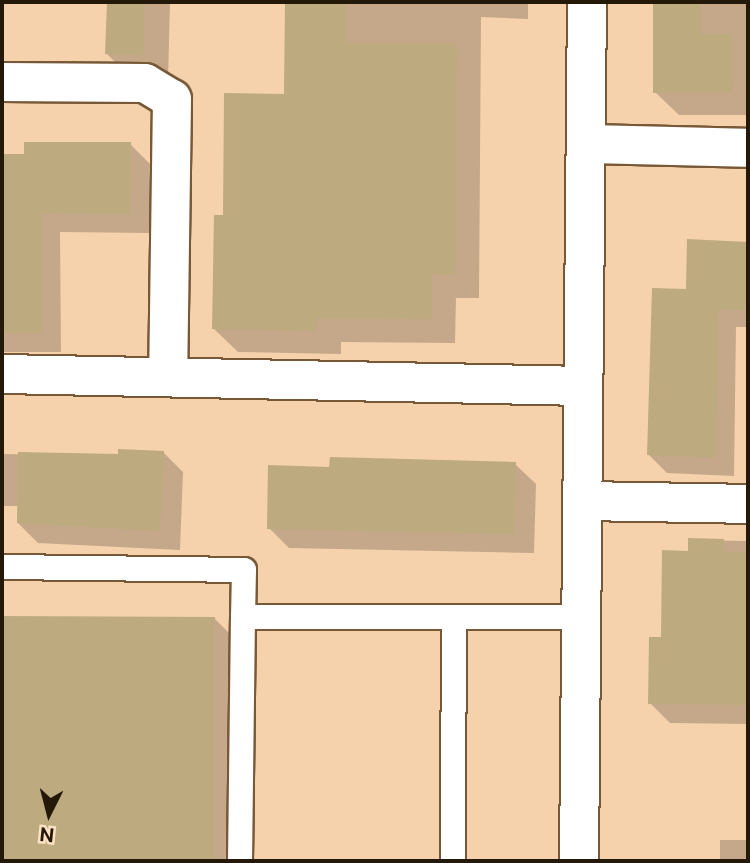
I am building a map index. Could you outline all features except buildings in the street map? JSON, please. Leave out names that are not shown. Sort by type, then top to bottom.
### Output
[{"type":"street","points":[[579,861],[588,144],[587,2]]},
{"type":"street","points":[[2,82],[145,83],[172,99],[167,375]]},
{"type":"street","points":[[588,144],[748,148]]},
{"type":"street","points":[[2,374],[167,375],[583,386]]},
{"type":"street","points":[[582,501],[748,504]]},
{"type":"lane","points":[[2,567],[244,570],[240,861]]},
{"type":"lane","points":[[243,617],[581,617]]},
{"type":"lane","points":[[453,861],[454,617]]}]
